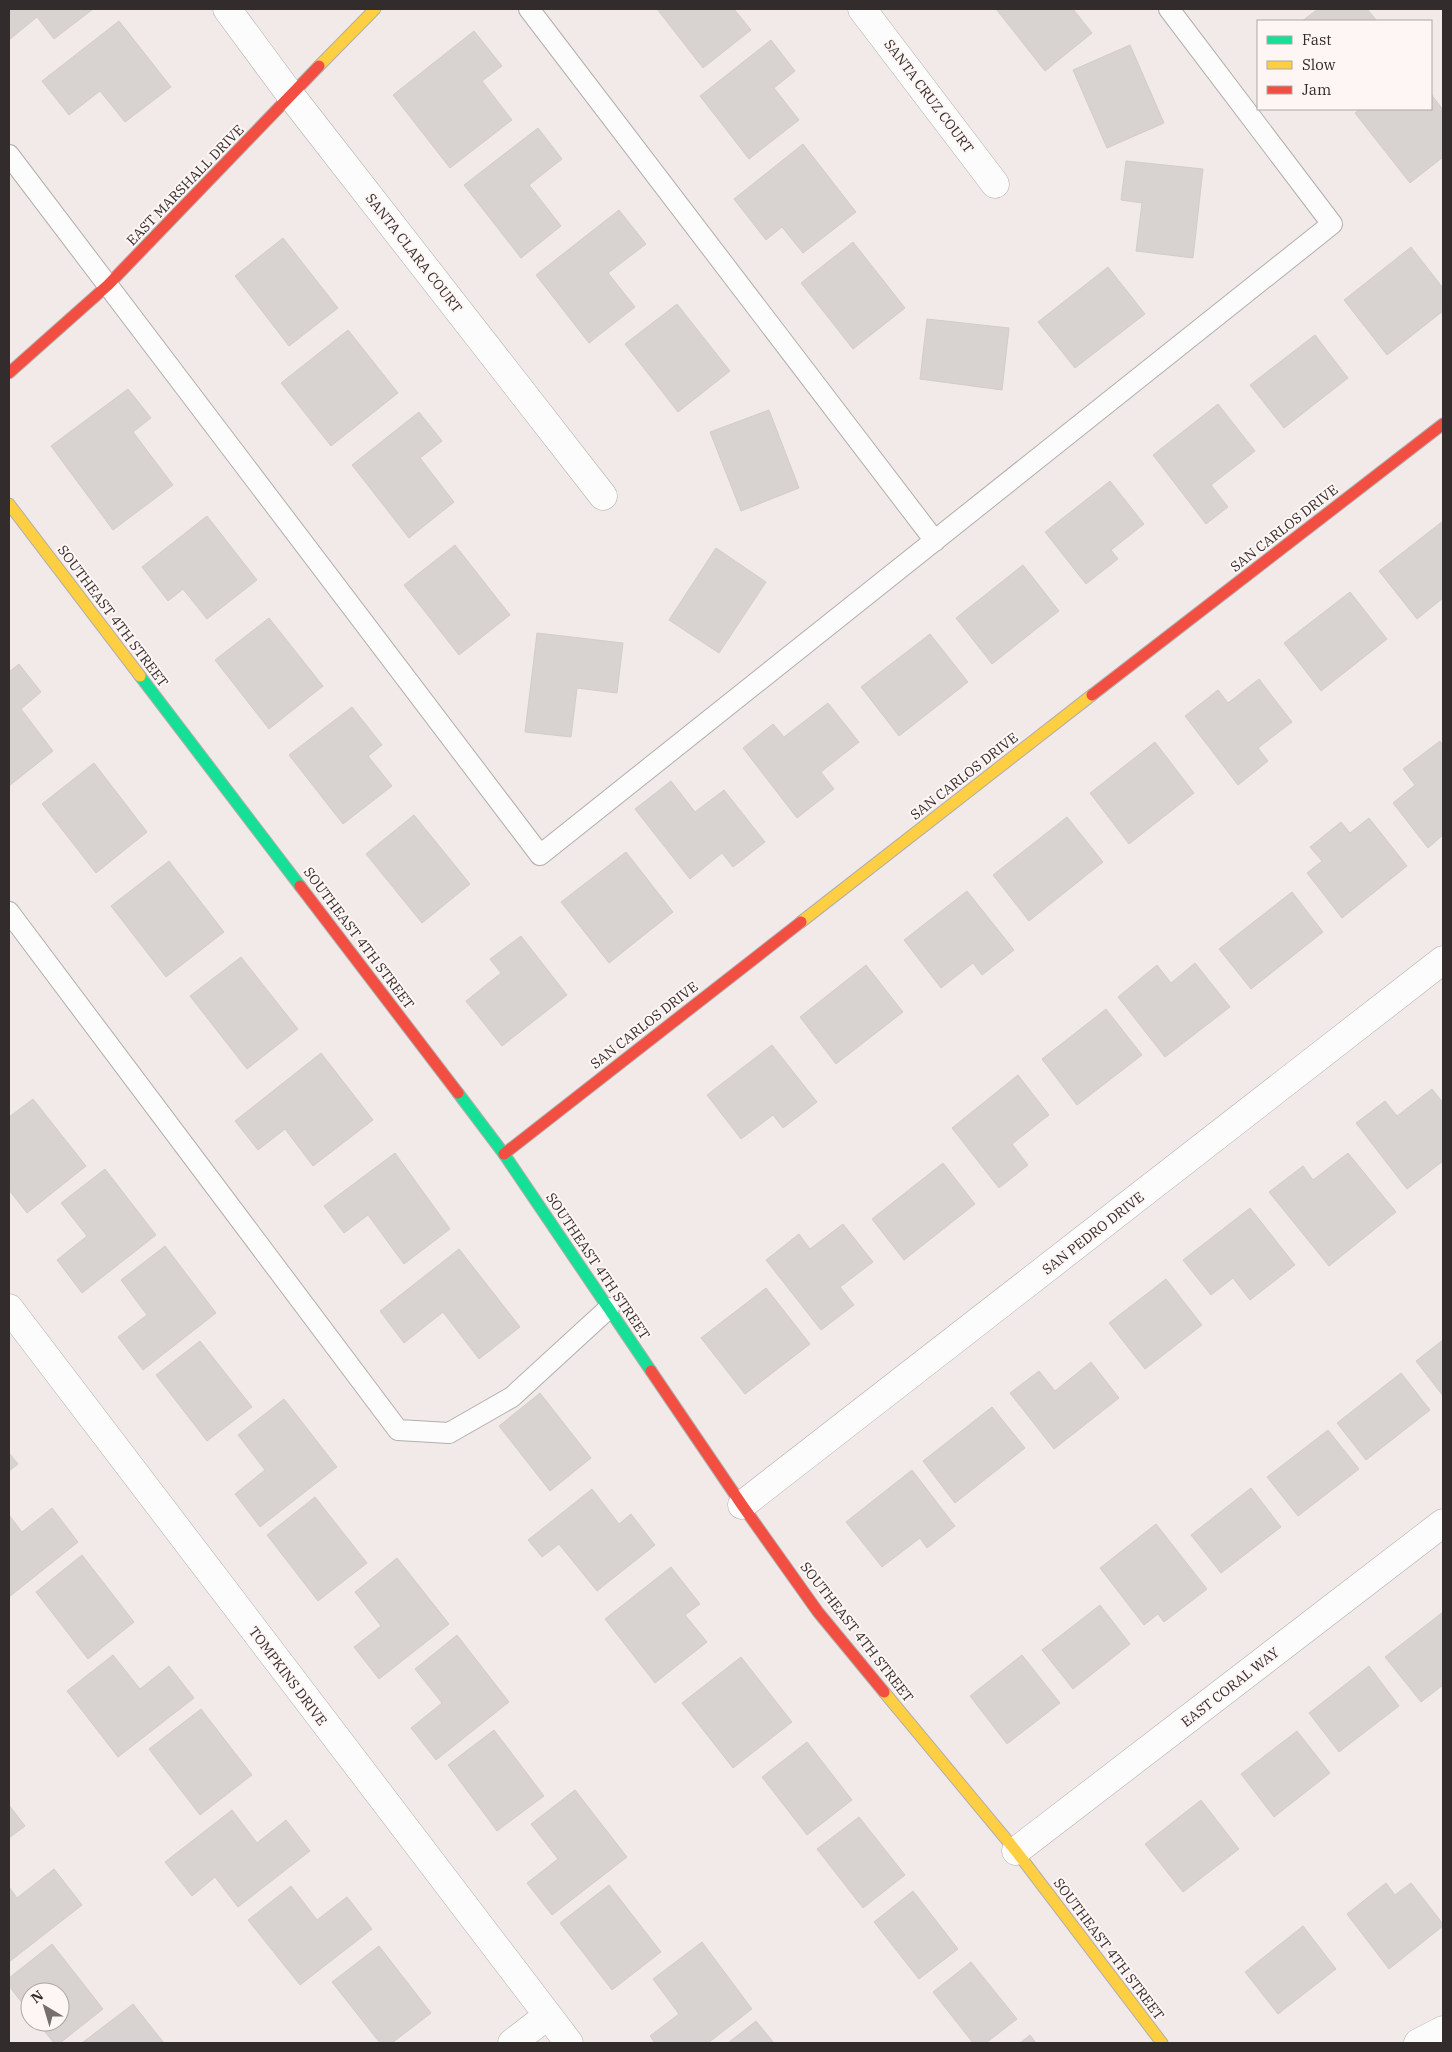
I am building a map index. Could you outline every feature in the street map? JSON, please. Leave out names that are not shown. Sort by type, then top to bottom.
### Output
[{"type":"street","name":"SANTA CLARA COURT","points":[[227,9],[292,96],[603,496]]},
{"type":"street","name":"EAST MARSHALL DRIVE","points":[[9,373],[108,285],[375,9]]},
{"type":"street","name":"SANTA CRUZ COURT","points":[[862,9],[995,184]]},
{"type":"street","name":"SAN CARLOS DRIVE","points":[[504,1154],[1443,424]]},
{"type":"street","name":"SOUTHEAST 4TH STREET","points":[[9,504],[504,1154],[742,1505],[818,1612],[1016,1851],[1162,2043]]},
{"type":"street","name":"SAN PEDRO DRIVE","points":[[742,1505],[1443,960]]},
{"type":"street","name":"TOMPKINS DRIVE","points":[[9,1308],[569,2043]]},
{"type":"street","name":"EAST CORAL WAY","points":[[1016,1851],[1443,1523]]},
{"type":"street","points":[[512,2043],[547,2016]]},
{"type":"street","points":[[1418,2043],[1443,2030]]},
{"type":"lane","points":[[529,9],[935,541]]},
{"type":"lane","points":[[9,155],[540,855],[1332,224],[1169,9]]},
{"type":"lane","points":[[9,912],[398,1430],[449,1433],[512,1397],[609,1308]]},
{"type":"building","points":[[9,9],[93,9],[54,39],[37,17],[9,40]]},
{"type":"building","points":[[657,9],[734,9],[751,30],[703,68]]},
{"type":"building","points":[[996,9],[1073,9],[1092,33],[1045,71]]},
{"type":"building","points":[[1318,9],[1367,9],[1376,20],[1303,20]]},
{"type":"building","points":[[119,21],[171,87],[125,122],[100,91],[69,115],[42,81]]},
{"type":"building","points":[[474,31],[502,66],[482,81],[512,120],[450,168],[393,95]]},
{"type":"building","points":[[771,40],[795,71],[774,88],[799,120],[749,159],[700,96]]},
{"type":"building","points":[[1130,45],[1164,123],[1107,148],[1073,70]]},
{"type":"building","points":[[1432,95],[1443,110],[1443,157],[1410,183],[1355,113],[1359,110],[1432,110]]},
{"type":"building","points":[[538,128],[562,159],[529,185],[561,226],[521,258],[464,185]]},
{"type":"building","points":[[803,144],[856,212],[803,253],[782,227],[766,240],[734,199]]},
{"type":"building","points":[[1126,161],[1203,169],[1193,258],[1136,251],[1142,203],[1121,200]]},
{"type":"building","points":[[619,210],[646,244],[608,273],[635,307],[589,343],[536,275]]},
{"type":"building","points":[[283,238],[338,308],[289,346],[235,276]]},
{"type":"building","points":[[853,242],[905,308],[853,349],[801,283]]},
{"type":"building","points":[[1411,247],[1443,288],[1443,311],[1387,355],[1344,300]]},
{"type":"building","points":[[1108,267],[1145,314],[1075,368],[1038,322]]},
{"type":"building","points":[[677,304],[730,371],[678,412],[625,344]]},
{"type":"building","points":[[927,319],[1009,328],[1002,390],[920,379]]},
{"type":"building","points":[[348,330],[398,393],[331,446],[281,383]]},
{"type":"building","points":[[1315,335],[1348,378],[1284,428],[1250,385]]},
{"type":"building","points":[[128,389],[151,418],[133,432],[173,485],[113,530],[51,446]]},
{"type":"building","points":[[1218,404],[1255,451],[1211,485],[1228,507],[1206,524],[1153,455]]},
{"type":"building","points":[[769,410],[799,488],[741,511],[710,432]]},
{"type":"building","points":[[419,412],[442,441],[420,458],[454,502],[409,538],[352,465]]},
{"type":"building","points":[[1110,481],[1144,524],[1111,550],[1118,559],[1086,584],[1045,532]]},
{"type":"building","points":[[207,516],[257,580],[207,619],[183,589],[168,601],[142,567]]},
{"type":"building","points":[[1443,521],[1443,598],[1417,619],[1379,571]]},
{"type":"building","points":[[455,545],[510,615],[459,655],[404,585]]},
{"type":"building","points":[[716,548],[766,582],[719,653],[669,620]]},
{"type":"building","points":[[1023,565],[1059,611],[992,664],[956,618]]},
{"type":"building","points":[[1350,592],[1387,639],[1321,691],[1284,643]]},
{"type":"building","points":[[269,618],[323,686],[269,729],[215,660]]},
{"type":"building","points":[[537,633],[623,643],[617,693],[577,688],[571,737],[525,732]]},
{"type":"building","points":[[930,634],[968,682],[899,736],[861,687]]},
{"type":"building","points":[[19,664],[41,692],[21,709],[53,751],[9,786],[9,672]]},
{"type":"building","points":[[1259,679],[1292,722],[1258,748],[1268,761],[1238,785],[1185,716],[1218,690],[1228,703]]},
{"type":"building","points":[[828,703],[859,742],[821,772],[834,789],[797,818],[743,748],[773,724],[784,737]]},
{"type":"building","points":[[352,707],[382,745],[368,756],[392,786],[343,824],[289,755]]},
{"type":"building","points":[[1440,741],[1443,746],[1443,835],[1428,848],[1393,803],[1415,785],[1403,769]]},
{"type":"building","points":[[1155,742],[1194,793],[1129,844],[1090,793]]},
{"type":"building","points":[[94,763],[147,832],[96,873],[42,804]]},
{"type":"building","points":[[671,781],[695,812],[724,790],[765,842],[733,867],[722,853],[690,879],[635,809]]},
{"type":"building","points":[[414,815],[470,884],[422,923],[366,854]]},
{"type":"building","points":[[1067,817],[1103,862],[1029,921],[993,875]]},
{"type":"building","points":[[1369,818],[1407,866],[1342,918],[1307,873],[1322,861],[1310,847],[1341,822],[1350,833]]},
{"type":"building","points":[[626,852],[673,912],[609,963],[561,902]]},
{"type":"building","points":[[169,861],[224,932],[166,977],[111,906]]},
{"type":"building","points":[[967,891],[1014,950],[982,975],[973,963],[941,988],[904,940]]},
{"type":"building","points":[[1292,892],[1323,932],[1251,989],[1219,949]]},
{"type":"building","points":[[521,936],[567,995],[502,1046],[466,1001],[501,973],[490,959]]},
{"type":"building","points":[[241,957],[298,1029],[247,1069],[190,996]]},
{"type":"building","points":[[1195,963],[1230,1007],[1165,1057],[1118,997],[1157,965],[1171,983]]},
{"type":"building","points":[[866,965],[903,1012],[836,1064],[800,1017]]},
{"type":"building","points":[[1106,1009],[1142,1055],[1077,1105],[1042,1059]]},
{"type":"building","points":[[772,1045],[817,1102],[783,1128],[773,1115],[741,1139],[707,1095]]},
{"type":"building","points":[[321,1053],[373,1120],[313,1166],[285,1129],[258,1150],[235,1121]]},
{"type":"building","points":[[1018,1075],[1049,1115],[1012,1144],[1028,1165],[999,1188],[952,1128]]},
{"type":"building","points":[[1432,1089],[1443,1103],[1443,1161],[1407,1189],[1356,1123],[1385,1101],[1397,1116]]},
{"type":"building","points":[[33,1099],[86,1166],[27,1213],[9,1190],[9,1117]]},
{"type":"building","points":[[395,1153],[450,1229],[404,1264],[368,1215],[344,1233],[324,1206]]},
{"type":"building","points":[[1348,1153],[1396,1212],[1329,1266],[1269,1192],[1303,1166],[1313,1180]]},
{"type":"building","points":[[943,1163],[975,1204],[904,1260],[872,1219]]},
{"type":"building","points":[[105,1169],[156,1235],[82,1293],[57,1260],[87,1236],[61,1203]]},
{"type":"building","points":[[1250,1208],[1295,1265],[1250,1300],[1233,1278],[1211,1295],[1183,1260]]},
{"type":"building","points":[[843,1224],[873,1262],[840,1287],[854,1305],[821,1330],[766,1260],[799,1234],[810,1249]]},
{"type":"building","points":[[165,1246],[216,1313],[143,1370],[118,1337],[147,1315],[121,1280]]},
{"type":"building","points":[[459,1249],[520,1327],[479,1359],[443,1312],[404,1343],[380,1311]]},
{"type":"building","points":[[1166,1279],[1202,1325],[1145,1369],[1109,1323]]},
{"type":"building","points":[[766,1288],[810,1344],[745,1394],[701,1338]]},
{"type":"building","points":[[1443,1340],[1443,1396],[1416,1361]]},
{"type":"building","points":[[200,1341],[252,1407],[207,1441],[156,1375]]},
{"type":"building","points":[[1091,1362],[1119,1398],[1054,1449],[1010,1393],[1039,1371],[1055,1391]]},
{"type":"building","points":[[1401,1373],[1430,1410],[1366,1460],[1337,1423]]},
{"type":"building","points":[[540,1393],[591,1458],[550,1491],[499,1426]]},
{"type":"building","points":[[284,1399],[337,1467],[260,1527],[235,1494],[265,1470],[238,1435]]},
{"type":"building","points":[[992,1407],[1025,1448],[955,1503],[923,1461]]},
{"type":"building","points":[[1328,1430],[1359,1469],[1298,1516],[1267,1477]]},
{"type":"building","points":[[9,1453],[18,1464],[9,1471]]},
{"type":"building","points":[[912,1470],[955,1526],[927,1548],[920,1538],[882,1567],[846,1522]]},
{"type":"building","points":[[1251,1488],[1281,1527],[1221,1573],[1191,1535]]},
{"type":"building","points":[[592,1489],[619,1524],[631,1514],[655,1545],[597,1591],[559,1544],[542,1557],[528,1540]]},
{"type":"building","points":[[315,1497],[367,1563],[318,1601],[267,1535]]},
{"type":"building","points":[[52,1508],[78,1542],[9,1597],[9,1515],[22,1532]]},
{"type":"building","points":[[1156,1524],[1207,1589],[1164,1622],[1158,1614],[1144,1625],[1100,1568]]},
{"type":"building","points":[[82,1555],[134,1622],[88,1659],[36,1592]]},
{"type":"building","points":[[397,1558],[449,1624],[379,1679],[354,1647],[381,1626],[355,1592]]},
{"type":"building","points":[[671,1567],[700,1604],[685,1615],[707,1642],[655,1683],[605,1619]]},
{"type":"building","points":[[1100,1605],[1130,1644],[1073,1689],[1042,1650]]},
{"type":"building","points":[[1443,1612],[1443,1685],[1421,1702],[1385,1657]]},
{"type":"building","points":[[457,1635],[509,1702],[436,1760],[411,1728],[442,1703],[415,1669]]},
{"type":"building","points":[[113,1655],[140,1689],[169,1666],[194,1698],[118,1757],[67,1691]]},
{"type":"building","points":[[1022,1655],[1060,1703],[1007,1744],[970,1696]]},
{"type":"building","points":[[741,1657],[792,1722],[733,1768],[682,1703]]},
{"type":"building","points":[[1369,1666],[1399,1706],[1339,1752],[1309,1713]]},
{"type":"building","points":[[201,1709],[252,1775],[200,1815],[149,1749]]},
{"type":"building","points":[[494,1730],[544,1796],[497,1831],[448,1765]]},
{"type":"building","points":[[1297,1731],[1330,1773],[1274,1817],[1241,1774]]},
{"type":"building","points":[[807,1742],[852,1800],[807,1835],[762,1777]]},
{"type":"building","points":[[575,1790],[627,1857],[552,1915],[527,1883],[558,1859],[531,1824]]},
{"type":"building","points":[[1201,1800],[1239,1849],[1183,1892],[1145,1844]]},
{"type":"building","points":[[9,1805],[25,1826],[9,1838]]},
{"type":"building","points":[[232,1810],[257,1843],[286,1820],[310,1851],[238,1907],[215,1877],[192,1896],[165,1862]]},
{"type":"building","points":[[859,1817],[905,1875],[863,1908],[817,1849]]},
{"type":"building","points":[[54,1869],[82,1905],[9,1962],[9,1887],[17,1898]]},
{"type":"building","points":[[1386,1883],[1395,1895],[1411,1883],[1443,1924],[1443,1926],[1389,1969],[1347,1914]]},
{"type":"building","points":[[609,1885],[661,1952],[612,1990],[560,1923]]},
{"type":"building","points":[[291,1886],[317,1920],[347,1897],[372,1929],[300,1985],[248,1920]]},
{"type":"building","points":[[913,1891],[958,1949],[919,1979],[874,1922]]},
{"type":"building","points":[[1303,1926],[1336,1969],[1278,2014],[1245,1972]]},
{"type":"building","points":[[702,1942],[752,2009],[708,2043],[655,2043],[650,2036],[679,2014],[653,1979]]},
{"type":"building","points":[[52,1944],[103,2009],[60,2043],[54,2043],[45,2032],[70,2032],[70,1982],[20,1982],[20,2000],[9,1986],[9,1978]]},
{"type":"building","points":[[379,1946],[431,2013],[392,2043],[380,2043],[332,1982]]},
{"type":"building","points":[[971,1962],[1017,2019],[986,2043],[973,2043],[933,1992]]},
{"type":"building","points":[[133,2004],[164,2043],[82,2043]]},
{"type":"building","points":[[756,2021],[774,2043],[728,2043]]},
{"type":"building","points":[[1030,2035],[1036,2043],[1020,2043]]},
{"type":"traffic: fast","points":[[140,676],[300,886]]},
{"type":"traffic: fast","points":[[458,1093],[504,1154],[651,1371]]},
{"type":"traffic: slow","points":[[319,66],[375,9]]},
{"type":"traffic: slow","points":[[9,504],[140,676]]},
{"type":"traffic: slow","points":[[801,922],[1092,695]]},
{"type":"traffic: slow","points":[[884,1692],[1016,1851],[1162,2043]]},
{"type":"traffic: jam","points":[[9,373],[108,285],[319,66]]},
{"type":"traffic: jam","points":[[1092,695],[1443,424]]},
{"type":"traffic: jam","points":[[300,886],[458,1093]]},
{"type":"traffic: jam","points":[[504,1154],[801,922]]},
{"type":"traffic: jam","points":[[651,1371],[742,1505],[818,1612],[884,1692]]}]
